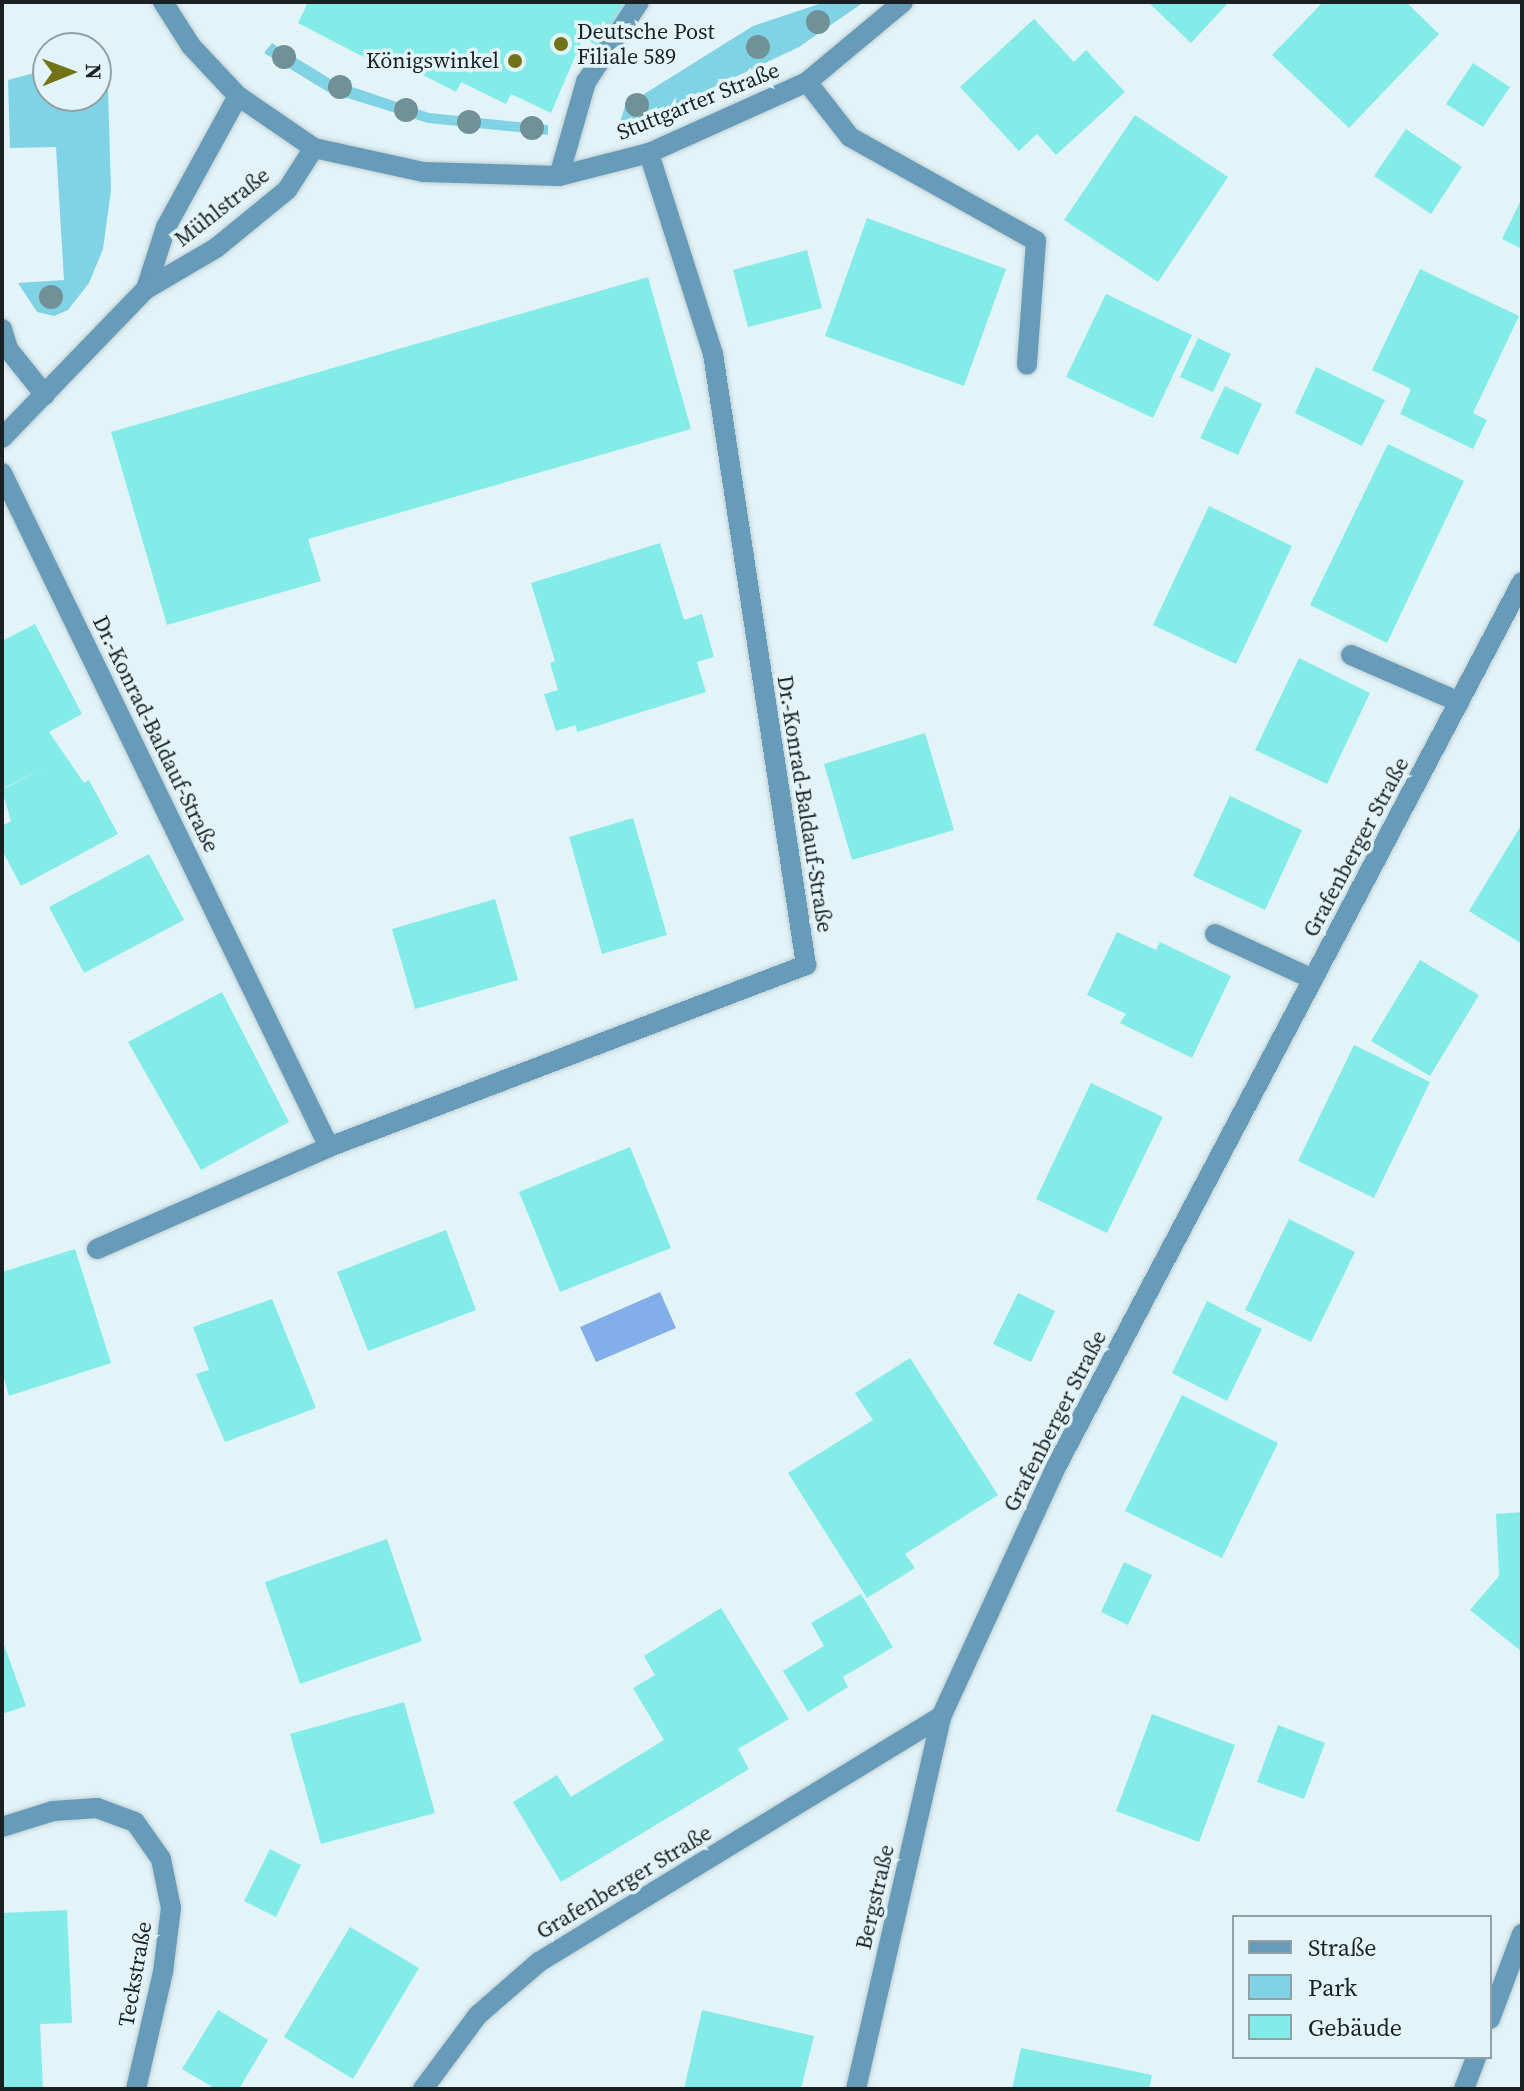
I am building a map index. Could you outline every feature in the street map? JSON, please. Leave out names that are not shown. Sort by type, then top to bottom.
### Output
[{"type":"street","name":"Stuttgarter Straße","points":[[163,2],[191,46],[238,96],[314,148],[423,172],[559,176],[649,153],[807,82],[903,2]]},
{"type":"street","points":[[559,176],[586,82],[639,2]]},
{"type":"street","points":[[807,82],[850,137],[1036,241],[1027,365]]},
{"type":"street","name":"Mühlstraße","points":[[146,289],[166,227],[238,96]]},
{"type":"street","name":"Mühlstraße","points":[[2,438],[146,289],[246,225],[287,190],[314,148]]},
{"type":"street","name":"Dr.-Konrad-Baldauf-Straße","points":[[97,1249],[329,1147],[806,965],[713,354],[649,153]]},
{"type":"street","points":[[2,329],[8,349],[45,395]]},
{"type":"street","name":"Dr.-Konrad-Baldauf-Straße","points":[[2,473],[329,1147]]},
{"type":"street","name":"Grafenberger Straße","points":[[423,2089],[478,2015],[539,1962],[941,1717],[1056,1467],[1522,582]]},
{"type":"street","points":[[1351,655],[1459,702]]},
{"type":"street","points":[[1215,934],[1313,979]]},
{"type":"street","name":"Bergstraße","points":[[856,2089],[941,1717]]},
{"type":"street","name":"Teckstraße","points":[[2,1827],[53,1811],[97,1808],[135,1822],[161,1859],[171,1908],[163,1972],[136,2089]]},
{"type":"street","points":[[1492,2014],[1522,1934]]},
{"type":"street","points":[[1464,2089],[1475,2059]]},
{"type":"green space","points":[[825,2],[864,2],[799,47],[665,110],[619,125],[625,106],[753,26]]},
{"type":"green space","points":[[272,43],[332,80],[429,113],[548,125],[548,135],[428,123],[328,92],[264,53]]},
{"type":"green space","points":[[32,74],[32,112],[109,112],[111,191],[103,249],[89,283],[68,310],[54,316],[37,312],[18,283],[64,280],[56,147],[10,148],[8,80]]},
{"type":"shaded area","points":[[660,1292],[676,1328],[596,1362],[580,1327]]},
{"type":"building","points":[[308,2],[630,2],[598,46],[583,38],[551,113],[511,94],[506,104],[461,82],[456,92],[384,55],[379,65],[298,23]]},
{"type":"building","points":[[1148,2],[1229,2],[1191,43]]},
{"type":"building","points":[[1323,2],[1406,2],[1439,34],[1349,128],[1272,55]]},
{"type":"building","points":[[1034,19],[1074,62],[1086,50],[1125,92],[1056,155],[1037,134],[1019,151],[960,87]]},
{"type":"building","points":[[1473,63],[1510,87],[1483,127],[1446,104]]},
{"type":"building","points":[[1135,115],[1228,177],[1158,282],[1064,220]]},
{"type":"building","points":[[1406,129],[1462,167],[1431,214],[1374,176]]},
{"type":"building","points":[[1522,198],[1522,249],[1502,239]]},
{"type":"building","points":[[867,218],[1006,269],[964,386],[825,336]]},
{"type":"building","points":[[807,250],[822,308],[748,327],[733,270]]},
{"type":"building","points":[[1420,269],[1519,316],[1473,413],[1487,420],[1473,449],[1400,414],[1411,389],[1372,370]]},
{"type":"building","points":[[648,277],[691,429],[308,539],[321,581],[167,625],[111,432]]},
{"type":"building","points":[[1106,294],[1192,335],[1153,418],[1066,377]]},
{"type":"building","points":[[1198,338],[1231,354],[1213,392],[1180,377]]},
{"type":"building","points":[[1316,367],[1385,400],[1362,446],[1295,413]]},
{"type":"building","points":[[1225,386],[1262,404],[1238,455],[1200,438]]},
{"type":"building","points":[[1388,444],[1464,481],[1387,643],[1310,605]]},
{"type":"building","points":[[1209,506],[1292,546],[1236,664],[1153,625]]},
{"type":"building","points":[[660,543],[684,620],[702,614],[714,657],[697,662],[706,692],[577,732],[576,725],[556,731],[544,694],[558,690],[550,663],[555,661],[531,583]]},
{"type":"building","points":[[35,624],[82,714],[49,732],[84,783],[89,780],[118,834],[21,886],[2,850],[2,826],[11,821],[2,790],[42,769],[2,789],[2,641]]},
{"type":"building","points":[[1299,658],[1370,693],[1327,784],[1255,750]]},
{"type":"building","points":[[925,733],[954,830],[852,860],[824,764]]},
{"type":"building","points":[[1230,796],[1302,830],[1265,910],[1193,876]]},
{"type":"building","points":[[633,818],[667,935],[602,954],[569,837]]},
{"type":"building","points":[[1522,824],[1522,944],[1469,911]]},
{"type":"building","points":[[149,854],[184,920],[84,973],[49,907]]},
{"type":"building","points":[[495,899],[518,980],[415,1009],[392,929]]},
{"type":"building","points":[[1117,932],[1156,950],[1160,942],[1231,976],[1192,1058],[1120,1023],[1126,1014],[1087,995]]},
{"type":"building","points":[[1420,960],[1479,995],[1430,1076],[1371,1041]]},
{"type":"building","points":[[222,992],[289,1122],[201,1170],[128,1042]]},
{"type":"building","points":[[1354,1045],[1430,1082],[1374,1198],[1298,1161]]},
{"type":"building","points":[[1091,1083],[1163,1117],[1107,1233],[1036,1199]]},
{"type":"building","points":[[630,1147],[671,1248],[560,1292],[519,1192]]},
{"type":"building","points":[[1289,1219],[1355,1252],[1311,1342],[1245,1310]]},
{"type":"building","points":[[446,1230],[476,1310],[368,1351],[337,1272]]},
{"type":"building","points":[[75,1249],[111,1363],[9,1396],[2,1372],[2,1272]]},
{"type":"building","points":[[1018,1293],[1055,1311],[1031,1362],[993,1344]]},
{"type":"building","points":[[272,1299],[316,1408],[225,1442],[196,1374],[209,1370],[193,1327]]},
{"type":"building","points":[[1207,1301],[1262,1329],[1227,1401],[1172,1373]]},
{"type":"building","points":[[910,1358],[998,1495],[905,1554],[915,1568],[867,1598],[788,1473],[873,1420],[855,1393]]},
{"type":"building","points":[[1182,1395],[1278,1443],[1222,1558],[1125,1511]]},
{"type":"building","points":[[1522,1512],[1522,1652],[1470,1610],[1499,1576],[1496,1514]]},
{"type":"building","points":[[387,1539],[422,1641],[300,1684],[265,1582]]},
{"type":"building","points":[[1124,1562],[1152,1575],[1128,1625],[1101,1612]]},
{"type":"building","points":[[861,1594],[893,1647],[843,1677],[848,1687],[808,1712],[783,1671],[824,1646],[811,1623]]},
{"type":"building","points":[[721,1608],[789,1719],[738,1749],[749,1769],[561,1882],[513,1802],[557,1775],[571,1797],[664,1740],[633,1688],[655,1675],[644,1656]]},
{"type":"building","points":[[2,1639],[26,1706],[2,1714]]},
{"type":"building","points":[[404,1702],[435,1813],[321,1844],[290,1734]]},
{"type":"building","points":[[1152,1714],[1235,1745],[1199,1842],[1116,1811]]},
{"type":"building","points":[[1278,1725],[1325,1743],[1304,1799],[1257,1782]]},
{"type":"building","points":[[270,1849],[301,1865],[276,1917],[244,1901]]},
{"type":"building","points":[[67,1910],[72,2023],[40,2024],[43,2089],[2,2089],[2,1913]]},
{"type":"building","points":[[350,1927],[419,1968],[353,2079],[284,2037]]},
{"type":"building","points":[[218,2010],[268,2040],[239,2089],[216,2089],[182,2069]]},
{"type":"building","points":[[702,2010],[814,2036],[801,2089],[684,2089]]},
{"type":"building","points":[[1021,2048],[1152,2075],[1149,2089],[1012,2089]]},
{"type":"place","name":"Deutsche Post Filiale 589","points":[[561,44]]},
{"type":"place","name":"Königswinkel","points":[[515,61]]}]
